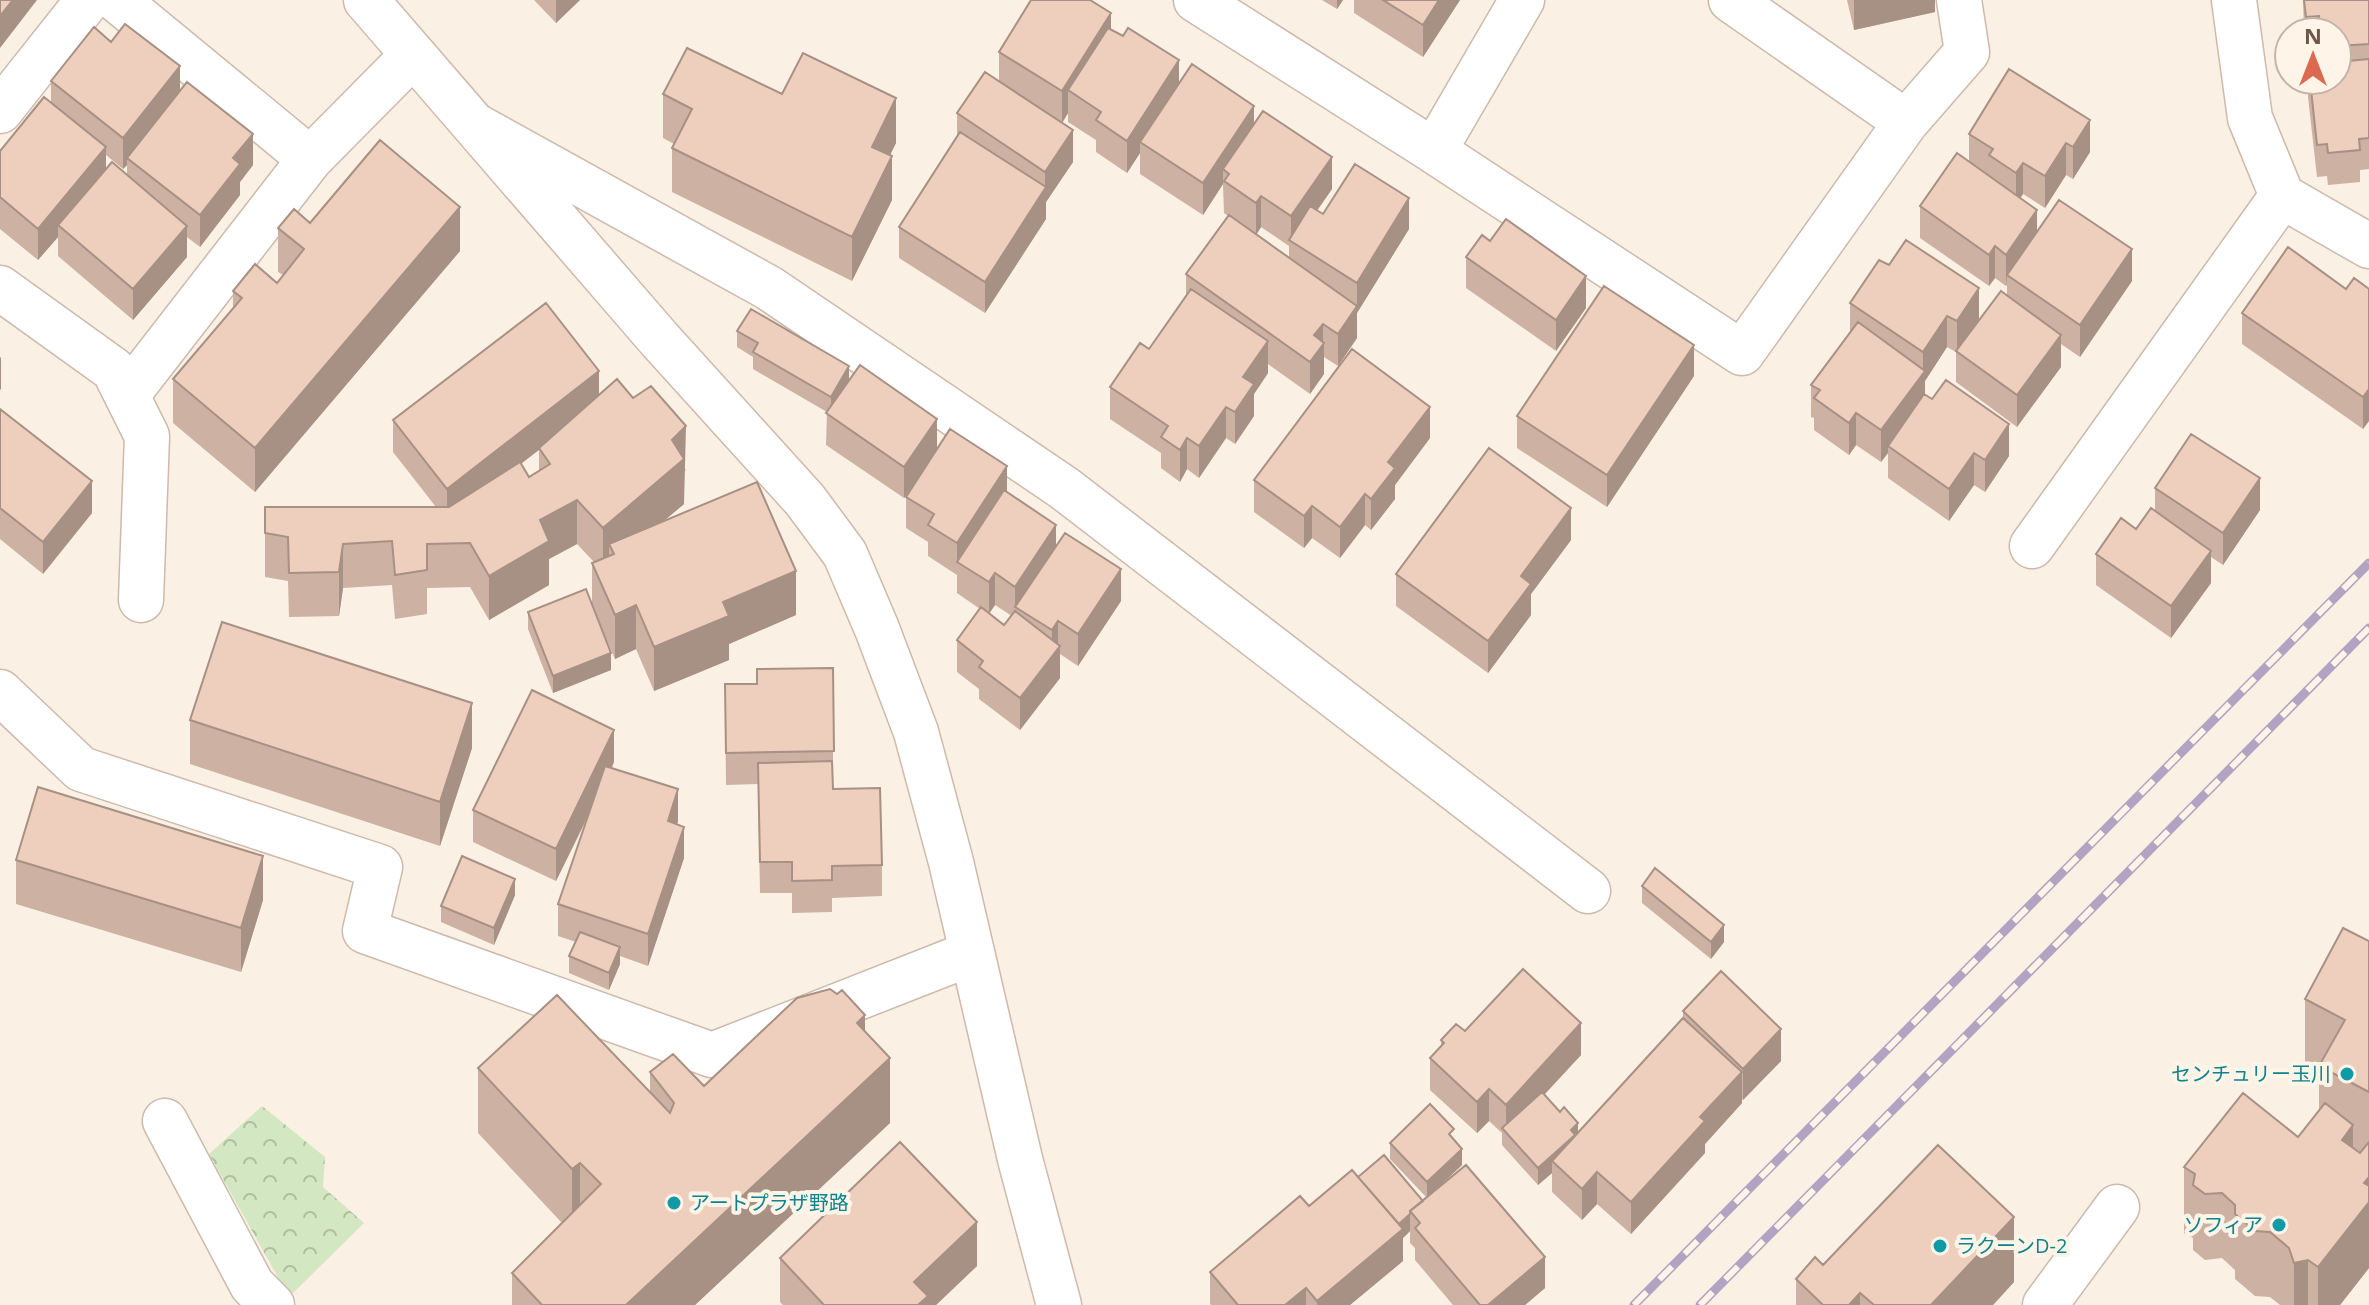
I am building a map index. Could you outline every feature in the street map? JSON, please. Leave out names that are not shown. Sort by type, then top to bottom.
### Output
[{"type":"street","points":[[0,111],[88,0]]},
{"type":"street","points":[[117,0],[310,159]]},
{"type":"street","points":[[366,0],[660,340],[805,500],[845,554],[916,732],[1020,1159],[1060,1302]]},
{"type":"street","points":[[1196,0],[1434,151],[1742,353],[1906,122],[1967,52],[1959,0]]},
{"type":"street","points":[[1434,151],[1522,0]]},
{"type":"street","points":[[1731,0],[1906,122]]},
{"type":"street","points":[[2234,0],[2250,118],[2282,196],[2369,246]]},
{"type":"street","points":[[127,395],[310,159],[413,55]]},
{"type":"street","points":[[472,124],[769,288],[1064,488],[1588,891]]},
{"type":"street","points":[[2032,546],[2282,196]]},
{"type":"street","points":[[0,288],[114,370],[147,436],[141,600]]},
{"type":"street","points":[[0,692],[81,769],[380,867],[365,931],[712,1055],[972,953]]},
{"type":"street","points":[[165,1121],[253,1298]]},
{"type":"street","points":[[2045,1305],[2117,1207]]},
{"type":"green space","points":[[262,1106],[325,1157],[323,1187],[364,1223],[289,1297],[209,1154]]},
{"type":"building","points":[[0,0],[13,0],[0,16]]},
{"type":"building","points":[[1031,0],[1090,0],[1111,13],[1062,91],[999,52]]},
{"type":"building","points":[[1383,0],[1439,0],[1423,25]]},
{"type":"building","points":[[2304,0],[2369,0],[2369,44],[2353,45],[2353,16],[2306,16]]},
{"type":"building","points":[[125,24],[180,66],[123,138],[51,81],[94,27],[111,42]]},
{"type":"building","points":[[1108,28],[1123,36],[1128,28],[1179,60],[1127,141],[1096,120],[1101,112],[1068,90]]},
{"type":"building","points":[[687,48],[782,94],[803,53],[896,98],[872,147],[892,156],[852,237],[672,148],[692,109],[663,94]]},
{"type":"building","points":[[2369,59],[2369,138],[2359,139],[2360,150],[2328,153],[2327,144],[2317,145],[2312,96],[2353,96],[2353,60]]},
{"type":"building","points":[[1192,64],[1254,106],[1203,183],[1140,142]]},
{"type":"building","points":[[2009,69],[2090,120],[2073,147],[2066,143],[2045,176],[2023,163],[2016,173],[1989,155],[1993,149],[1969,134]]},
{"type":"building","points":[[985,72],[1073,130],[1045,172],[957,113]]},
{"type":"building","points":[[187,82],[253,134],[233,158],[240,164],[200,215],[127,158]]},
{"type":"building","points":[[44,97],[106,147],[38,229],[0,197],[0,151]]},
{"type":"building","points":[[1263,111],[1332,157],[1291,216],[1261,196],[1256,203],[1224,181],[1229,174],[1223,169]]},
{"type":"building","points":[[960,132],[1046,187],[985,282],[899,227]]},
{"type":"building","points":[[380,140],[460,207],[255,448],[173,379],[242,298],[233,291],[255,264],[277,283],[304,249],[278,228],[294,209],[310,223]]},
{"type":"building","points":[[1957,153],[2037,210],[2006,255],[1995,246],[1989,255],[1920,206]]},
{"type":"building","points":[[112,162],[187,226],[133,289],[58,225]]},
{"type":"building","points":[[1355,164],[1409,198],[1357,283],[1289,240],[1310,206],[1323,214]]},
{"type":"building","points":[[2059,200],[2132,249],[2080,325],[2007,275]]},
{"type":"building","points":[[1229,215],[1357,306],[1338,334],[1323,324],[1314,335],[1324,343],[1310,362],[1186,274]]},
{"type":"building","points":[[1506,219],[1586,276],[1556,320],[1466,257],[1482,235],[1490,241]]},
{"type":"building","points":[[1906,240],[1979,288],[1957,321],[1947,316],[1923,352],[1850,303],[1879,260],[1889,265]]},
{"type":"building","points":[[2288,247],[2346,289],[2354,278],[2369,289],[2369,389],[2363,397],[2242,313]]},
{"type":"building","points":[[1604,286],[1694,345],[1607,475],[1517,416]]},
{"type":"building","points":[[1191,289],[1268,341],[1243,377],[1254,384],[1235,412],[1226,407],[1199,446],[1187,438],[1180,450],[1161,437],[1168,426],[1110,387],[1140,343],[1149,349]]},
{"type":"building","points":[[2001,291],[2061,335],[2017,395],[1956,351]]},
{"type":"building","points":[[546,303],[599,371],[447,489],[393,420]]},
{"type":"building","points":[[751,309],[849,366],[831,397],[753,352],[758,343],[737,331]]},
{"type":"building","points":[[1858,322],[1925,371],[1881,430],[1856,413],[1849,423],[1814,398],[1820,390],[1811,385]]},
{"type":"building","points":[[1352,349],[1430,407],[1388,462],[1395,468],[1371,499],[1365,494],[1340,527],[1312,506],[1304,516],[1254,480]]},
{"type":"building","points":[[860,365],[937,419],[904,467],[826,413]]},
{"type":"building","points":[[617,379],[633,398],[651,386],[686,426],[672,440],[684,459],[603,528],[577,500],[540,520],[549,541],[489,576],[470,543],[427,544],[427,570],[395,575],[392,541],[343,544],[339,572],[289,573],[288,537],[265,533],[265,507],[449,507],[520,462],[529,477],[550,464],[539,448]]},
{"type":"building","points":[[1946,380],[2009,424],[1985,460],[1974,453],[1949,489],[1888,446],[1924,394],[1932,399]]},
{"type":"building","points":[[0,409],[92,481],[43,542],[0,508]]},
{"type":"building","points":[[950,429],[1007,466],[957,543],[928,525],[934,514],[906,497]]},
{"type":"building","points":[[2191,434],[2260,478],[2223,533],[2155,488]]},
{"type":"building","points":[[1489,448],[1571,508],[1521,576],[1531,584],[1488,641],[1396,574]]},
{"type":"building","points":[[757,482],[796,571],[723,602],[729,616],[654,647],[636,605],[615,615],[592,563],[614,554],[609,544]]},
{"type":"building","points":[[1004,490],[1056,525],[1015,587],[995,573],[989,582],[957,562]]},
{"type":"building","points":[[2151,508],[2211,551],[2171,606],[2096,554],[2121,518],[2136,529]]},
{"type":"building","points":[[1065,533],[1121,569],[1078,634],[1058,621],[1052,630],[1015,607]]},
{"type":"building","points":[[586,589],[611,653],[553,676],[528,612]]},
{"type":"building","points":[[981,607],[1004,625],[1015,611],[1060,646],[1020,698],[979,667],[983,661],[957,640]]},
{"type":"building","points":[[222,622],[472,703],[440,802],[190,720]]},
{"type":"building","points":[[833,668],[834,751],[726,753],[725,684],[757,684],[757,669]]},
{"type":"building","points":[[532,690],[614,730],[556,849],[473,810]]},
{"type":"building","points":[[832,761],[833,789],[880,788],[882,865],[832,866],[832,880],[792,881],[792,862],[760,862],[758,763]]},
{"type":"building","points":[[605,766],[678,789],[668,821],[684,827],[648,934],[558,904]]},
{"type":"building","points":[[38,787],[263,856],[241,928],[16,860]]},
{"type":"building","points":[[462,856],[515,879],[494,928],[441,906]]},
{"type":"building","points":[[1655,868],[1724,925],[1711,942],[1642,886]]},
{"type":"building","points":[[2343,928],[2369,941],[2369,1092],[2319,1066],[2345,1020],[2305,999]]},
{"type":"building","points":[[580,932],[620,947],[609,973],[569,956]]},
{"type":"building","points":[[1523,969],[1581,1023],[1506,1105],[1489,1089],[1477,1102],[1430,1058],[1456,1024],[1465,1031]]},
{"type":"building","points":[[1721,971],[1781,1029],[1743,1069],[1683,1011]]},
{"type":"building","points":[[830,989],[837,994],[842,990],[865,1015],[857,1023],[890,1058],[626,1305],[542,1305],[512,1273],[601,1184],[580,1163],[572,1169],[478,1068],[557,995],[670,1113],[674,1103],[650,1072],[673,1054],[704,1086],[797,998]]},
{"type":"building","points":[[1683,1018],[1742,1072],[1700,1117],[1705,1121],[1631,1202],[1597,1172],[1582,1189],[1552,1161]]},
{"type":"building","points":[[1542,1092],[1560,1112],[1564,1107],[1578,1123],[1571,1130],[1575,1135],[1538,1168],[1502,1128]]},
{"type":"building","points":[[2243,1093],[2298,1137],[2325,1103],[2353,1125],[2342,1140],[2360,1153],[2369,1142],[2369,1177],[2364,1183],[2369,1186],[2369,1202],[2318,1267],[2308,1260],[2294,1263],[2289,1248],[2270,1232],[2255,1231],[2235,1214],[2235,1205],[2222,1193],[2205,1194],[2193,1185],[2195,1174],[2184,1167]]},
{"type":"building","points":[[1430,1104],[1454,1129],[1449,1134],[1462,1149],[1427,1182],[1390,1143]]},
{"type":"building","points":[[900,1142],[977,1222],[914,1282],[928,1296],[918,1305],[824,1305],[780,1258]]},
{"type":"building","points":[[1938,1145],[2014,1217],[1931,1305],[1874,1305],[1860,1293],[1849,1305],[1823,1305],[1796,1279],[1815,1257],[1823,1265]]},
{"type":"building","points":[[1384,1155],[1423,1201],[1399,1224],[1358,1177]]},
{"type":"building","points":[[1466,1165],[1545,1257],[1488,1305],[1480,1305],[1415,1228],[1420,1223],[1410,1211]]},
{"type":"building","points":[[1352,1170],[1403,1229],[1317,1301],[1306,1288],[1285,1305],[1238,1305],[1210,1272],[1300,1196],[1309,1206]]},
{"type":"railway","points":[[1634,1305],[2369,563]]},
{"type":"railway","points":[[1700,1305],[2369,628]]},
{"type":"place","name":"センチュリー玉川","points":[[2347,1074]]},
{"type":"place","name":"アートプラザ野路","points":[[674,1203]]},
{"type":"place","name":"ソフィア","points":[[2279,1225]]},
{"type":"place","name":"ラクーンD-2","points":[[1940,1246]]}]
